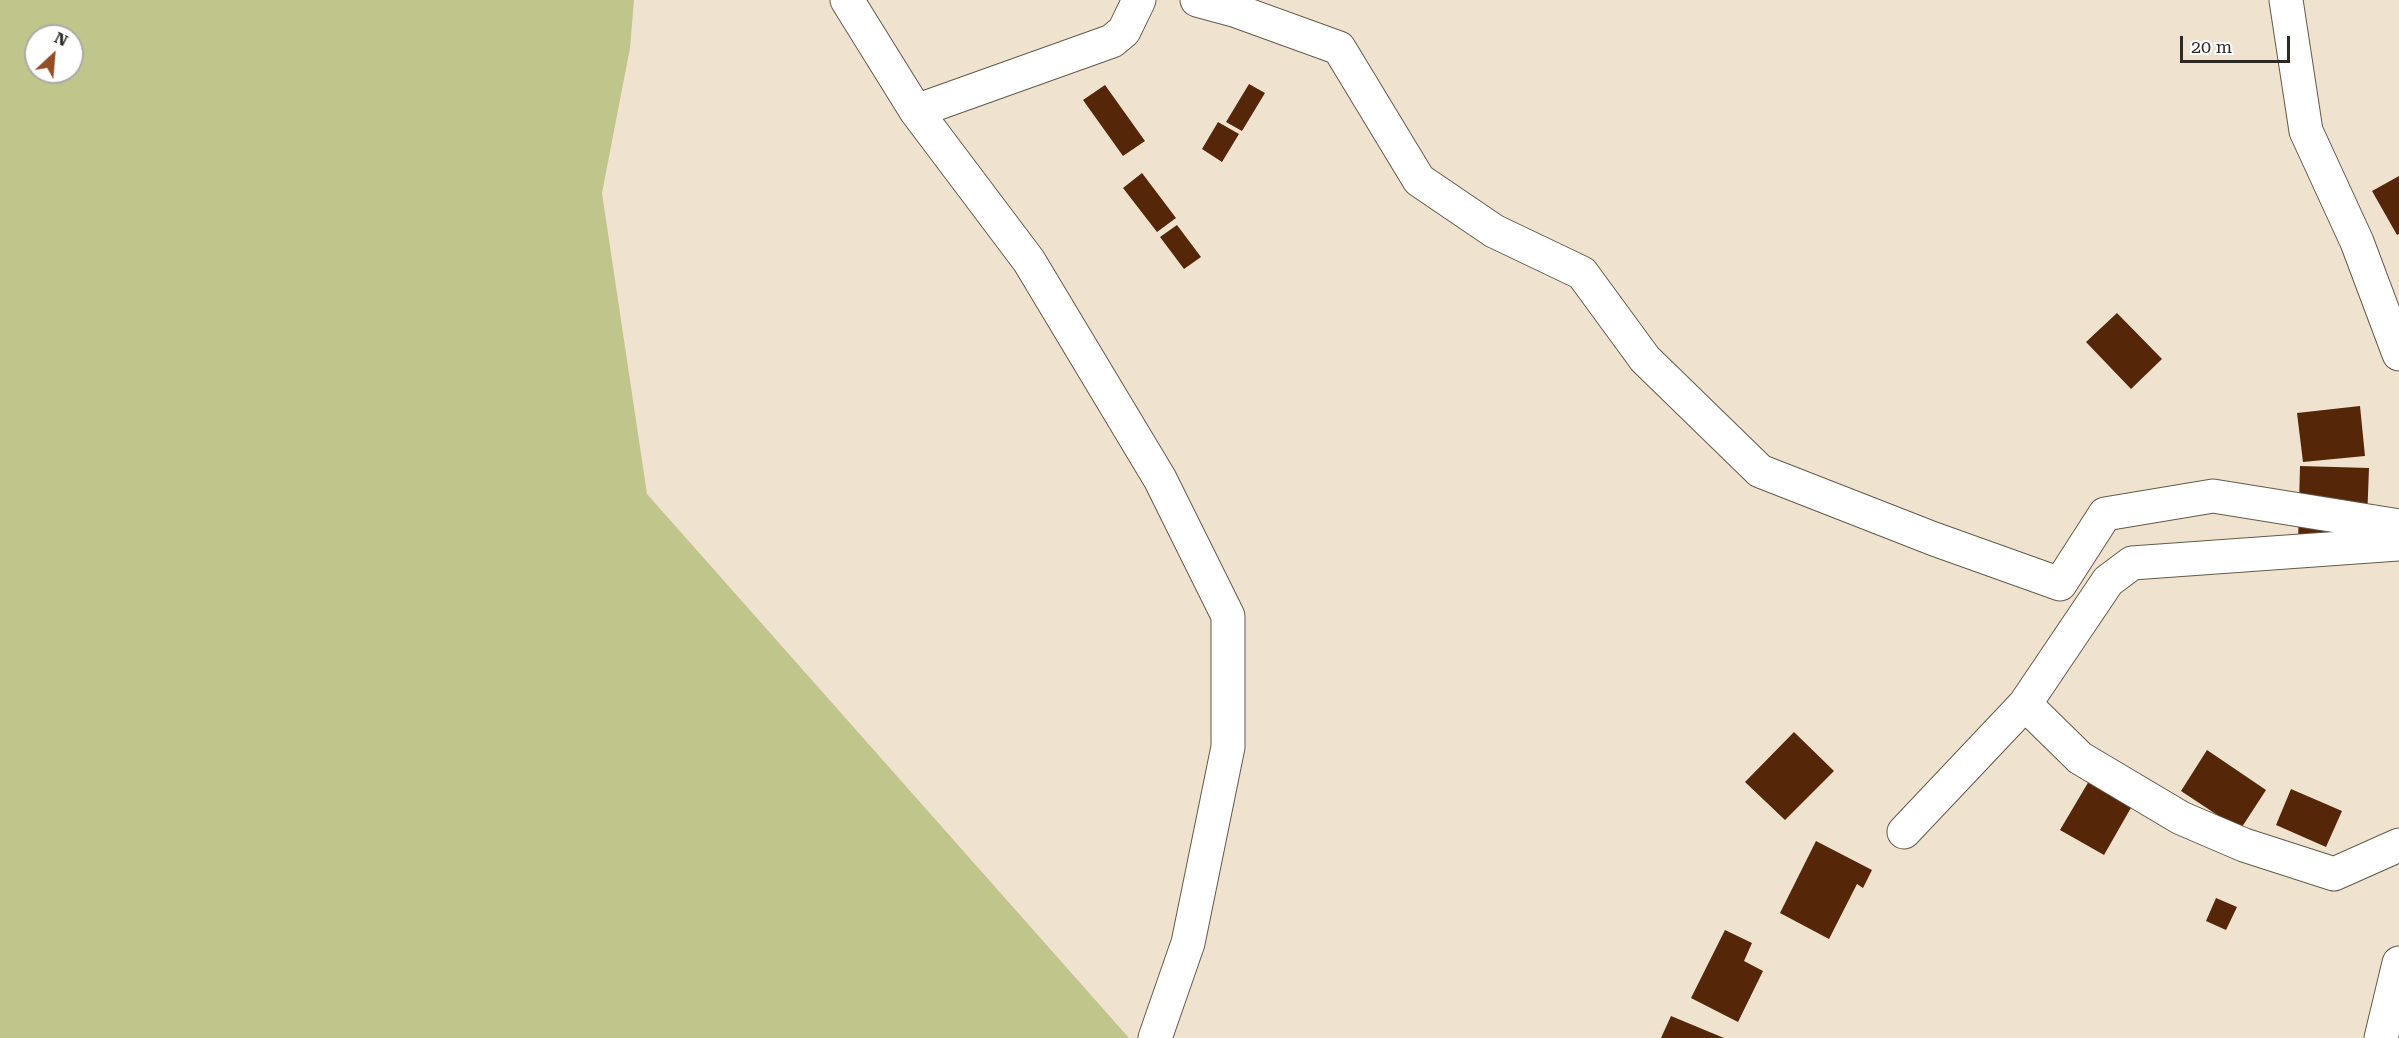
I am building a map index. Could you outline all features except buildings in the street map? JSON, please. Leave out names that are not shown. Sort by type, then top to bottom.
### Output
[{"type":"street","points":[[847,0],[916,111],[1029,261],[1160,479],[1228,616],[1228,747],[1188,943],[1155,1038]]},
{"type":"street","points":[[916,111],[1113,41],[1124,32],[1139,0]]},
{"type":"street","points":[[1197,0],[1234,10],[1339,48],[1419,180],[1494,231],[1582,273],[1645,359],[1760,471],[2060,584],[2105,514],[2213,495],[2399,526]]},
{"type":"street","points":[[2286,0],[2306,131],[2357,242],[2399,354]]},
{"type":"street","points":[[1904,832],[2025,704],[2108,581],[2132,563],[2399,544]]},
{"type":"street","points":[[2025,704],[2080,758],[2181,818],[2244,844],[2334,874],[2399,845]]},
{"type":"street","points":[[2381,1038],[2399,963]]},
{"type":"green space","points":[[0,0],[634,0],[630,48],[602,193],[647,494],[1129,1038],[0,1038]]}]
